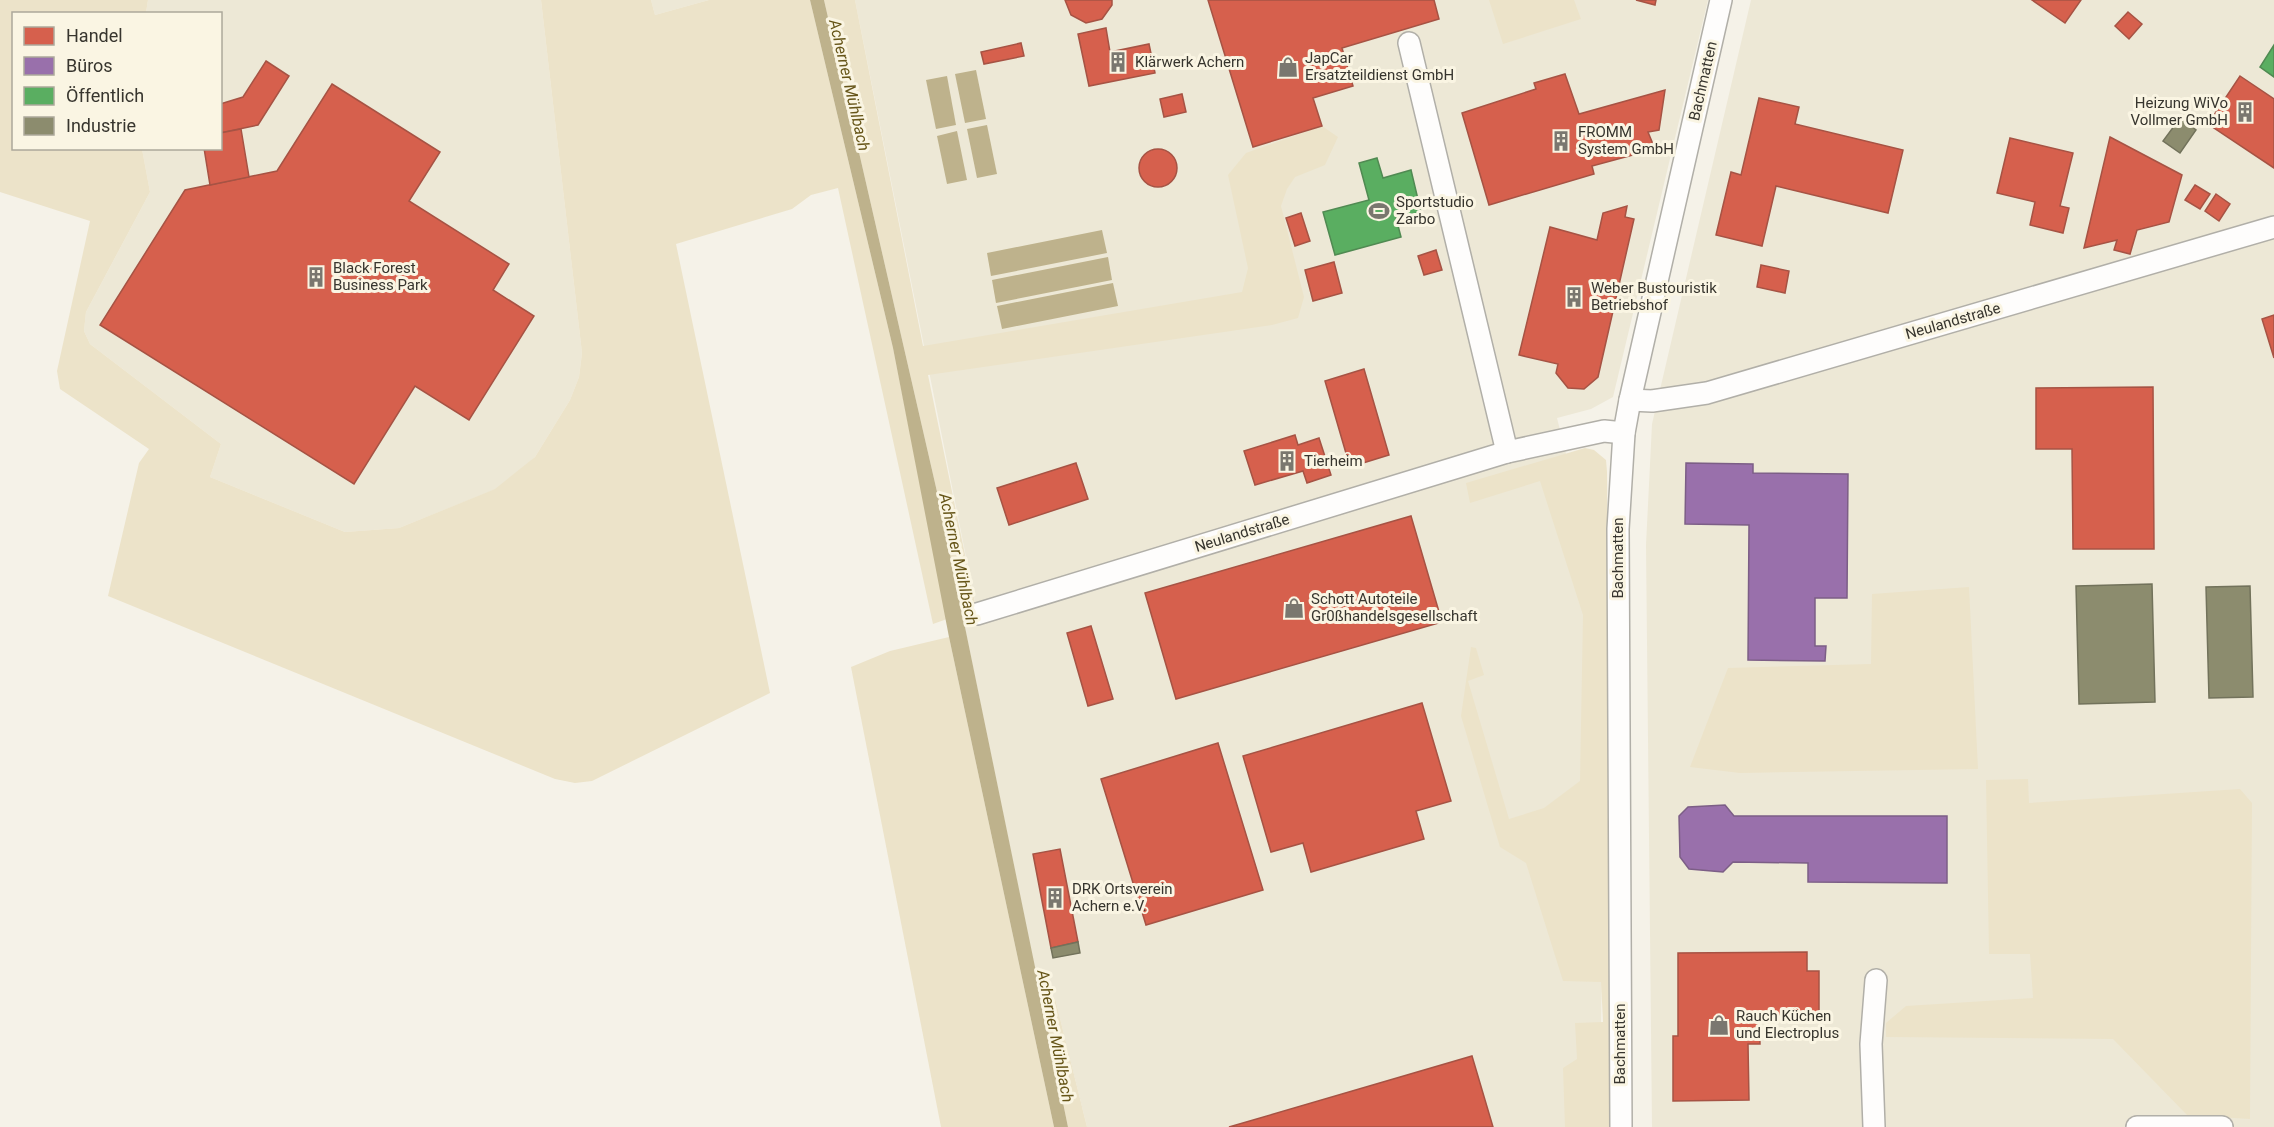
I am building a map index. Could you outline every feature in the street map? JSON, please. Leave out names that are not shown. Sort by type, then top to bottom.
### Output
[{"type":"street","name":"Bachmatten","points":[[1621,1127],[1618,529],[1624,434],[1721,0]]},
{"type":"street","points":[[1409,43],[1507,452]]},
{"type":"street","name":"Neulandstraße","points":[[1630,400],[1652,401],[1707,393],[2274,227]]},
{"type":"street","name":"Neulandstraße","points":[[977,614],[1507,452],[1604,431],[1624,434]]},
{"type":"street","points":[[1874,1127],[1871,1044],[1876,980]]},
{"type":"street","points":[[2137,1127],[2222,1127]]},
{"type":"shaded area","points":[[0,0],[148,0],[146,12],[12,12],[12,150],[142,150],[150,192],[86,312],[84,331],[90,344],[221,444],[210,477],[345,532],[399,528],[495,489],[535,457],[570,400],[579,377],[582,353],[541,0],[651,0],[655,15],[709,0],[810,0],[893,348],[947,619],[933,624],[838,188],[811,195],[792,209],[676,244],[770,693],[592,781],[575,783],[555,779],[108,596],[139,463],[149,449],[60,389],[57,371],[90,221],[0,192]]},
{"type":"shaded area","points":[[148,0],[541,0],[582,353],[579,377],[570,400],[535,457],[515,476],[496,489],[399,528],[345,532],[210,477],[221,444],[90,344],[84,331],[86,312],[150,192],[142,150],[222,150],[222,12],[146,12]]},
{"type":"shaded area","points":[[651,0],[709,0],[655,15]]},
{"type":"shaded area","points":[[810,0],[824,0],[938,496],[1068,1127],[1054,1127],[949,637],[893,348]]},
{"type":"shaded area","points":[[824,0],[855,0],[923,346],[1242,292],[1248,268],[1228,175],[1246,153],[1322,126],[1338,137],[1325,165],[1295,177],[1287,189],[1281,206],[1304,297],[1298,318],[1272,325],[928,375],[976,608],[962,613],[938,496]]},
{"type":"shaded area","points":[[855,0],[1708,0],[1613,397],[1591,409],[1557,418],[1607,618],[1601,1028],[1577,1127],[1087,1127],[1055,998],[1039,988],[962,613],[976,607]]},
{"type":"shaded area","points":[[1489,0],[1574,0],[1581,19],[1503,44]]},
{"type":"shaded area","points":[[1751,0],[2274,0],[2274,1127],[1652,1127],[1646,545],[1652,424]]},
{"type":"shaded area","points":[[976,70],[986,119],[965,123],[955,74]]},
{"type":"shaded area","points":[[947,76],[956,125],[936,129],[926,80]]},
{"type":"shaded area","points":[[987,125],[997,174],[977,178],[967,129]]},
{"type":"shaded area","points":[[957,131],[967,180],[947,184],[937,136]]},
{"type":"shaded area","points":[[1102,230],[1107,253],[991,276],[987,253]]},
{"type":"shaded area","points":[[1108,257],[1112,280],[996,303],[992,280]]},
{"type":"shaded area","points":[[1113,283],[1118,306],[1002,329],[997,306]]},
{"type":"shaded area","points":[[1585,448],[1594,450],[1606,460],[1607,472],[1611,1127],[1565,1127],[1563,1068],[1577,1059],[1575,1023],[1603,1022],[1601,982],[1563,981],[1526,863],[1500,847],[1461,716],[1471,647],[1476,648],[1484,675],[1468,681],[1509,819],[1544,808],[1580,781],[1583,615],[1540,481],[1470,503],[1466,483]]},
{"type":"shaded area","points":[[1969,587],[1978,769],[1740,773],[1690,767],[1728,668],[1871,664],[1872,594]]},
{"type":"shaded area","points":[[949,637],[1054,1127],[941,1127],[851,667],[890,651]]},
{"type":"shaded area","points":[[2028,779],[2029,803],[2240,789],[2252,803],[2250,1119],[2187,1115],[2113,1039],[1886,1037],[1886,1023],[1906,1006],[2033,998],[2030,954],[1989,954],[1986,780]]},
{"type":"shaded area","points":[[1039,988],[1055,998],[1087,1127],[1068,1127]]},
{"type":"building: Handel","points":[[1065,0],[1112,0],[1112,5],[1102,19],[1086,23],[1071,15]]},
{"type":"building: Handel","name":"JapCar Ersatzteildienst GmbH","points":[[1208,0],[1434,0],[1439,19],[1342,48],[1353,86],[1313,98],[1322,126],[1253,147]]},
{"type":"building: Handel","points":[[1636,0],[1656,0],[1655,5]]},
{"type":"building: Handel","points":[[2032,0],[2081,0],[2065,23]]},
{"type":"building: Handel","points":[[2128,12],[2142,24],[2129,39],[2115,26]]},
{"type":"building: Handel","name":"Klärwerk Achern","points":[[1106,28],[1110,52],[1149,44],[1155,73],[1089,86],[1078,34]]},
{"type":"building: Handel","points":[[1021,43],[1024,56],[984,64],[981,52]]},
{"type":"building: Handel","points":[[266,61],[289,76],[258,125],[222,133],[222,103],[243,97]]},
{"type":"building: Handel","name":"FROMM System GmbH","points":[[1565,74],[1579,114],[1665,90],[1659,130],[1648,132],[1655,149],[1592,166],[1594,174],[1489,205],[1462,113],[1536,89],[1534,83]]},
{"type":"building: Handel","name":"Heizung WiVo Vollmer GmbH","points":[[2240,76],[2274,99],[2274,168],[2208,124]]},
{"type":"building: Handel","name":"Black Forest Business Park","points":[[332,84],[440,152],[409,201],[509,264],[493,290],[534,316],[469,420],[415,386],[354,484],[100,325],[185,190],[277,171]]},
{"type":"building: Handel","points":[[1182,94],[1186,112],[1164,117],[1160,99]]},
{"type":"building: Handel","points":[[1759,98],[1799,107],[1795,124],[1903,150],[1888,213],[1776,186],[1762,246],[1716,235],[1731,172],[1741,175]]},
{"type":"building: Handel","points":[[241,129],[249,177],[210,185],[204,150],[222,150],[222,133]]},
{"type":"building: Handel","points":[[2110,137],[2182,175],[2169,222],[2137,230],[2130,254],[2114,250],[2117,240],[2084,248]]},
{"type":"building: Handel","points":[[2010,138],[2073,153],[2060,206],[2069,208],[2063,233],[2030,225],[2035,202],[1997,193]]},
{"type":"building: Handel","points":[[1158,149],[1172,154],[1177,168],[1172,182],[1158,187],[1144,182],[1139,168],[1144,154]]},
{"type":"building: Handel","points":[[2195,185],[2210,194],[2200,209],[2185,200]]},
{"type":"building: Handel","points":[[2216,194],[2230,204],[2219,221],[2205,211]]},
{"type":"building: Handel","name":"Weber Bustouristik Betriebshof","points":[[1627,206],[1625,217],[1634,219],[1598,377],[1584,389],[1568,388],[1556,373],[1558,364],[1519,355],[1550,227],[1597,240],[1603,213]]},
{"type":"building: Handel","points":[[1301,213],[1310,241],[1295,246],[1286,218]]},
{"type":"building: Handel","points":[[1436,250],[1442,270],[1424,275],[1418,256]]},
{"type":"building: Handel","points":[[1334,262],[1342,293],[1313,301],[1305,270]]},
{"type":"building: Handel","points":[[1761,265],[1789,271],[1785,293],[1757,287]]},
{"type":"building: Handel","points":[[2274,315],[2274,358],[2262,319]]},
{"type":"building: Handel","points":[[1364,369],[1389,455],[1350,467],[1325,381]]},
{"type":"building: Handel","points":[[2153,387],[2154,549],[2073,549],[2072,449],[2036,449],[2036,388]]},
{"type":"building: Handel","name":"Tierheim","points":[[1295,435],[1298,445],[1319,438],[1331,475],[1307,483],[1303,471],[1255,485],[1244,451]]},
{"type":"building: Handel","points":[[1076,463],[1088,499],[1009,525],[997,488]]},
{"type":"building: Handel","name":"Schott Autoteile Gr0ßhandelsgesellschaft","points":[[1411,516],[1442,622],[1176,699],[1145,593]]},
{"type":"building: Handel","points":[[1091,626],[1113,699],[1088,706],[1067,633]]},
{"type":"building: Handel","points":[[1422,703],[1451,801],[1416,811],[1424,839],[1311,872],[1303,843],[1271,852],[1243,756]]},
{"type":"building: Handel","points":[[1218,743],[1263,890],[1146,925],[1101,779]]},
{"type":"building: Handel","name":"DRK Ortsverein Achern e.V.","points":[[1060,849],[1078,942],[1051,948],[1033,854]]},
{"type":"building: Handel","name":"Rauch Küchen und Electroplus","points":[[1807,952],[1807,971],[1819,971],[1819,1014],[1759,1015],[1760,1044],[1748,1044],[1749,1100],[1673,1101],[1673,1036],[1678,1036],[1678,953]]},
{"type":"building: Handel","points":[[1472,1056],[1493,1127],[1229,1127]]},
{"type":"building: Büros","points":[[1686,463],[1753,464],[1753,473],[1848,474],[1847,598],[1815,598],[1815,646],[1826,646],[1825,661],[1748,660],[1749,525],[1685,524]]},
{"type":"building: Büros","points":[[1725,805],[1734,816],[1947,816],[1947,883],[1808,882],[1808,863],[1733,862],[1723,872],[1689,869],[1680,857],[1679,816],[1688,807]]},
{"type":"building: Öffentlich","points":[[2274,45],[2274,77],[2260,67]]},
{"type":"building: Öffentlich","points":[[1377,158],[1383,178],[1411,170],[1421,212],[1396,218],[1401,237],[1335,255],[1323,212],[1369,200],[1359,163]]},
{"type":"building: Industrie","points":[[2180,118],[2196,130],[2180,153],[2163,141]]},
{"type":"building: Industrie","points":[[2152,584],[2155,702],[2079,704],[2076,586]]},
{"type":"building: Industrie","points":[[2250,586],[2253,697],[2209,698],[2206,587]]},
{"type":"building: Industrie","points":[[1078,942],[1080,953],[1053,958],[1051,948]]},
{"type":"place","name":"Klärwerk Achern","points":[[1118,62]]},
{"type":"place","name":"JapCar Ersatzteildienst GmbH","points":[[1288,67]]},
{"type":"place","name":"Heizung WiVo Vollmer GmbH","points":[[2245,112]]},
{"type":"place","name":"FROMM System GmbH","points":[[1561,141]]},
{"type":"place","name":"Sportstudio Zarbo","points":[[1379,211]]},
{"type":"place","name":"Black Forest Business Park","points":[[316,277]]},
{"type":"place","name":"Weber Bustouristik Betriebshof","points":[[1574,297]]},
{"type":"place","name":"Tierheim","points":[[1287,461]]},
{"type":"place","name":"Schott Autoteile Gr0ßhandelsgesellschaft","points":[[1294,608]]},
{"type":"place","name":"DRK Ortsverein Achern e.V.","points":[[1055,898]]},
{"type":"place","name":"Rauch Küchen und Electroplus","points":[[1719,1025]]},
{"type":"water label","name":"Acherner Mühlbach","points":[[850,85]]},
{"type":"water label","name":"Acherner Mühlbach","points":[[959,559]]},
{"type":"water label","name":"Acherner Mühlbach","points":[[1056,1036]]}]
